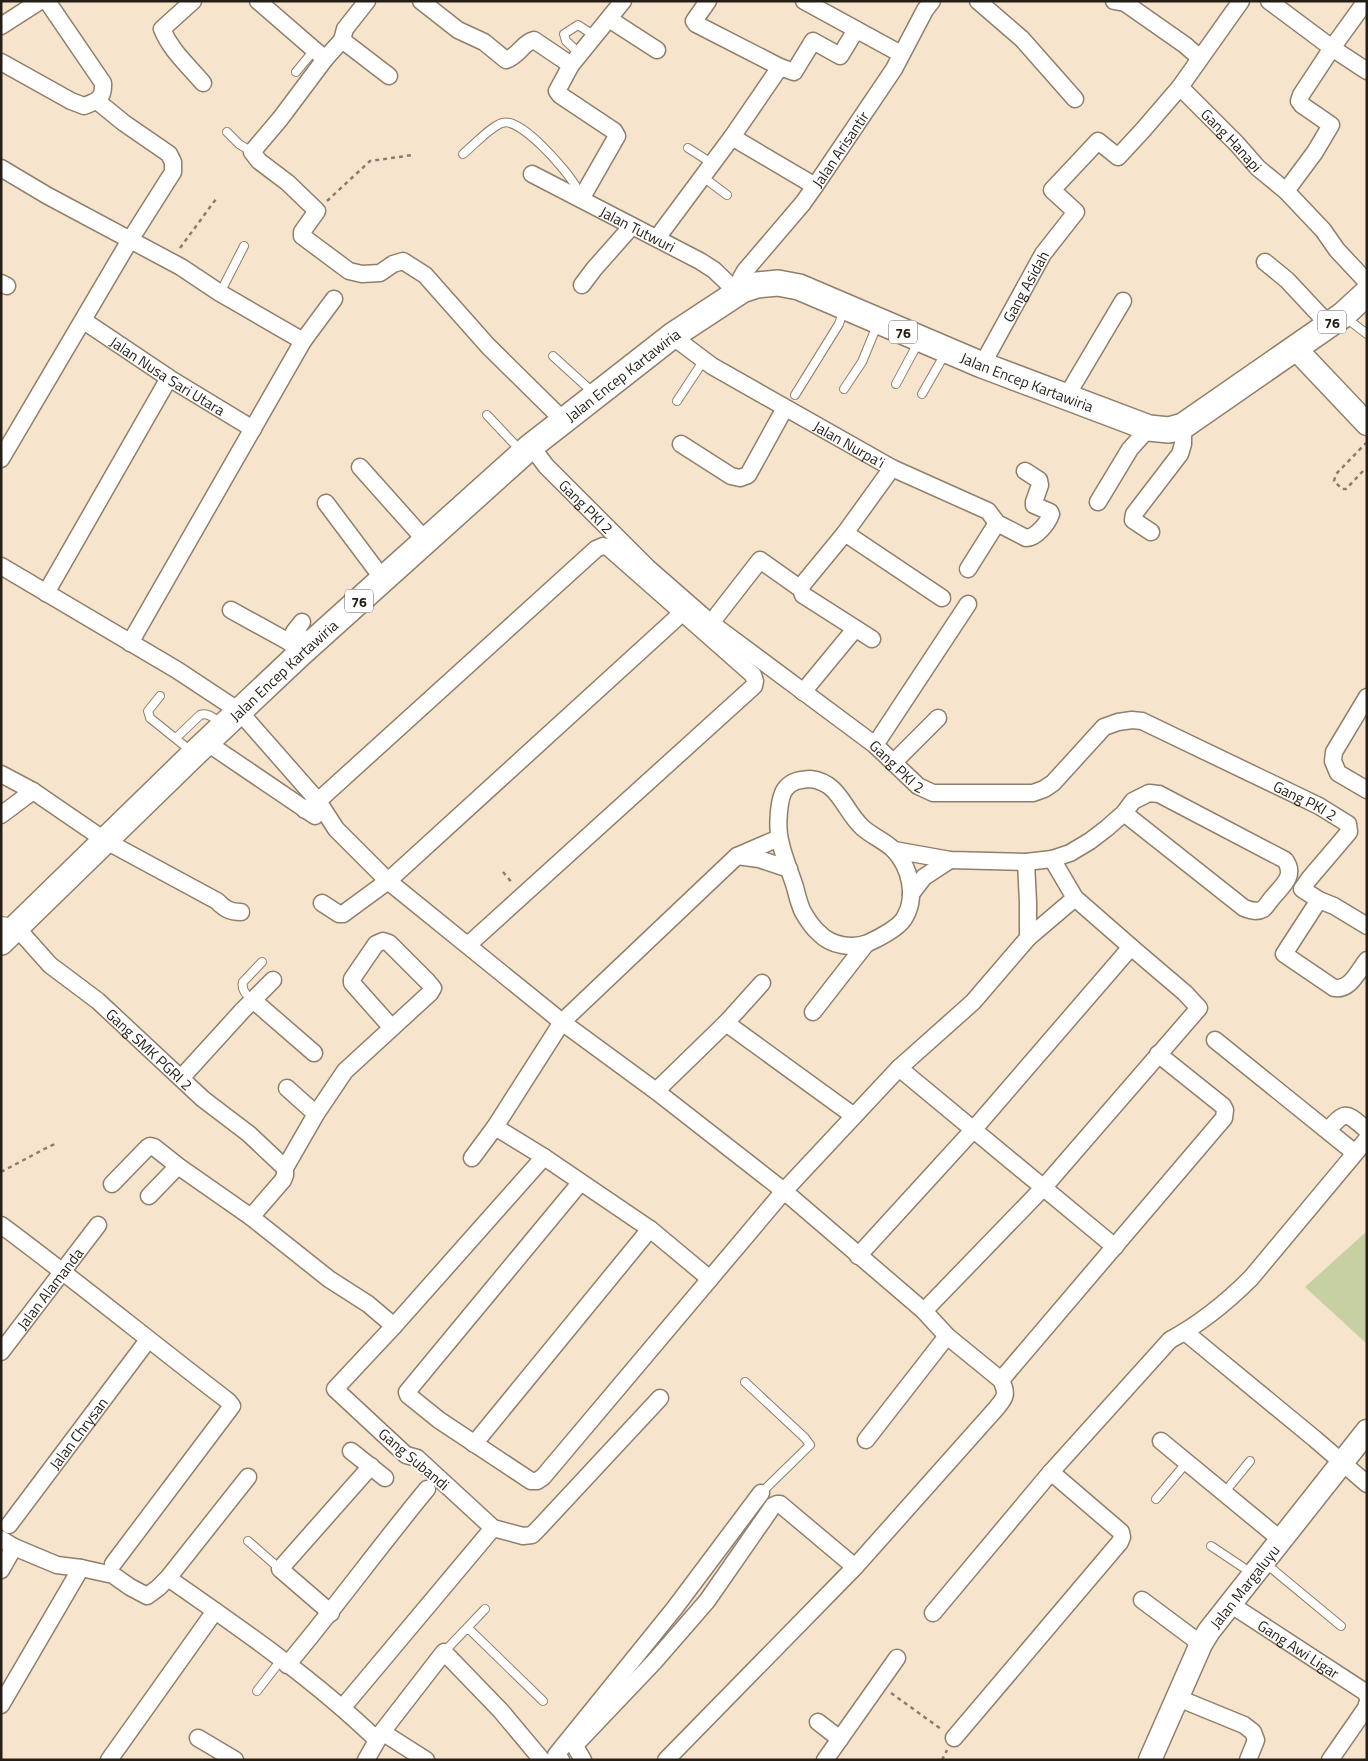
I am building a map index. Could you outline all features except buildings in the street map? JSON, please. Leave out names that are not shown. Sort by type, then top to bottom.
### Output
[{"type":"main road","name":"Jalan Encep Kartawiria","points":[[7,930],[106,841],[192,745],[232,718],[305,640],[383,579],[527,450],[672,336],[740,291],[757,285],[778,283],[798,287],[982,365],[1149,428],[1169,430],[1183,426],[1336,320],[1367,293]]},
{"type":"main road","points":[[1295,348],[1367,424]]},
{"type":"main road","name":"Jalan Margaluyu","points":[[1150,1760],[1201,1644],[1209,1631],[1367,1431]]},
{"type":"street","points":[[1,26],[40,1]]},
{"type":"street","points":[[1,62],[71,102],[84,106],[97,101],[104,91],[104,83],[47,1]]},
{"type":"street","points":[[193,1],[162,29],[179,58],[203,83]]},
{"type":"street","points":[[258,1],[320,54]]},
{"type":"street","points":[[367,1],[345,29],[342,40],[320,54],[280,119],[252,152],[259,161],[288,183],[317,210],[302,232],[302,236],[350,271],[362,274],[380,273],[393,264],[403,262],[425,275],[488,346],[564,421]]},
{"type":"street","points":[[420,1],[458,30],[484,42],[506,60],[514,57],[528,42],[534,40],[576,59]]},
{"type":"street","points":[[580,198],[617,136],[614,131],[560,96],[557,91],[576,59],[623,1]]},
{"type":"street","points":[[708,1],[694,22],[696,24],[780,67],[794,72],[813,41],[840,56],[856,30]]},
{"type":"street","points":[[804,1],[902,54]]},
{"type":"street","name":"Jalan Arisantir","points":[[740,291],[742,278],[749,265],[803,203],[815,186],[894,69],[925,10],[932,1]]},
{"type":"street","points":[[978,1],[1022,39],[1075,99]]},
{"type":"street","points":[[1114,1],[1125,3],[1185,45],[1200,58]]},
{"type":"street","points":[[1180,87],[1241,1]]},
{"type":"street","points":[[1269,1],[1332,48],[1367,71]]},
{"type":"street","points":[[1286,191],[1315,152],[1331,125],[1302,105],[1300,100],[1332,48],[1366,2]]},
{"type":"street","points":[[609,19],[657,50]]},
{"type":"street","points":[[342,40],[389,76]]},
{"type":"street","points":[[657,238],[713,164],[780,67]]},
{"type":"street","name":"Gang Hanapi","points":[[1180,87],[1237,144],[1258,168],[1286,191],[1323,230],[1337,250],[1367,282]]},
{"type":"street","name":"Gang Asidah","points":[[982,365],[1042,254],[1076,212],[1052,190],[1098,142],[1118,157],[1180,87]]},
{"type":"street","points":[[1,459],[130,240],[173,172],[173,162],[169,154],[97,101]]},
{"type":"street","points":[[732,137],[815,186]]},
{"type":"street","points":[[1,168],[48,196],[171,262],[303,341]]},
{"type":"street","name":"Jalan Tutwuri","points":[[532,174],[657,238],[714,270],[740,291]]},
{"type":"street","points":[[582,285],[632,226]]},
{"type":"street","points":[[1265,262],[1336,320]]},
{"type":"street","points":[[130,643],[303,341],[334,298]]},
{"type":"street","points":[[1066,397],[1123,301]]},
{"type":"street","name":"Jalan Nusa Sari Utara","points":[[84,321],[169,378],[253,429]]},
{"type":"street","name":"Jalan Nurpa'i","points":[[672,336],[704,360],[790,401],[892,468],[988,511],[997,523],[1026,538],[1030,538],[1036,535],[1051,514],[1034,505],[1040,485],[1038,480],[1025,471]]},
{"type":"street","points":[[46,593],[169,378]]},
{"type":"street","points":[[681,444],[731,476],[740,478],[748,475],[790,401]]},
{"type":"street","points":[[1151,532],[1133,520],[1134,514],[1180,454],[1184,444],[1183,426]]},
{"type":"street","points":[[1098,502],[1130,449],[1149,428]]},
{"type":"street","name":"Gang PKI 2","points":[[527,450],[546,466],[648,568],[711,623],[875,744],[918,786],[933,793],[1033,793],[1053,783],[1104,727],[1118,722],[1142,721],[1319,806],[1348,824],[1349,832],[1309,879],[1310,894]]},
{"type":"street","points":[[360,467],[426,541]]},
{"type":"street","points":[[872,638],[803,595],[801,589],[802,584],[845,533],[892,468]]},
{"type":"street","points":[[326,503],[383,579]]},
{"type":"street","points":[[968,569],[997,523]]},
{"type":"street","points":[[845,533],[942,598]]},
{"type":"street","points":[[311,806],[596,549],[603,546],[609,548],[753,675],[754,686],[468,945]]},
{"type":"street","points":[[711,623],[760,560],[801,589]]},
{"type":"street","points":[[1,566],[177,670],[232,718],[311,806],[388,880],[562,1022],[656,1091],[784,1191],[924,1311],[947,1336],[1001,1380],[1006,1390],[1004,1398],[855,1567],[666,1760]]},
{"type":"street","points":[[875,744],[968,604]]},
{"type":"street","points":[[231,610],[289,642],[305,640]]},
{"type":"street","points":[[322,903],[338,914],[343,914],[388,880],[682,614]]},
{"type":"street","points":[[803,692],[855,629]]},
{"type":"street","points":[[1367,697],[1334,752],[1333,761],[1338,773],[1367,790]]},
{"type":"street","points":[[894,762],[938,718]]},
{"type":"street","points":[[192,745],[311,806]]},
{"type":"street","points":[[1,774],[33,791],[106,841],[217,902],[224,909],[232,912],[241,912]]},
{"type":"street","points":[[810,779],[820,780],[830,786],[863,828],[894,850],[906,867],[911,881],[911,894],[910,906],[905,918],[880,938],[866,944],[850,946],[834,943],[819,934],[803,912],[779,838],[780,801],[785,789],[794,781],[810,779]]},
{"type":"street","points":[[1,815],[33,791]]},
{"type":"street","points":[[894,850],[950,860],[1026,862],[1052,859],[1070,853],[1090,841],[1124,813],[1133,802],[1149,793],[1159,794],[1285,860],[1290,872],[1287,880],[1263,908],[1253,912],[1244,908],[1124,813]]},
{"type":"street","points":[[472,1158],[495,1127],[562,1022],[737,856],[779,838]]},
{"type":"street","points":[[737,856],[759,859],[789,869]]},
{"type":"street","points":[[924,1311],[1044,1187],[1199,1008],[1075,898],[1052,859]]},
{"type":"street","points":[[911,894],[924,877],[950,860]]},
{"type":"street","points":[[1026,862],[1028,938]]},
{"type":"street","points":[[1367,926],[1310,894],[1284,954],[1334,988],[1340,989],[1347,986],[1367,960]]},
{"type":"street","points":[[580,1183],[408,1389],[408,1395],[440,1420],[531,1481],[537,1481],[543,1477],[784,1191],[899,1068],[973,1002],[1028,938],[1075,898]]},
{"type":"street","name":"Gang SMK PGRI 2","points":[[7,930],[98,1001],[182,1077],[203,1099],[249,1134],[285,1168]]},
{"type":"street","points":[[251,1217],[283,1180],[285,1168],[316,1114],[345,1071],[392,1028],[430,993],[432,988],[428,982],[389,943],[383,941],[376,944],[352,979],[352,983],[392,1028]]},
{"type":"street","points":[[813,1012],[866,944]]},
{"type":"street","points":[[858,1256],[974,1129],[1131,947]]},
{"type":"street","points":[[182,1077],[273,980]]},
{"type":"street","points":[[656,1091],[726,1023],[762,983]]},
{"type":"street","points":[[254,1001],[314,1053]]},
{"type":"street","points":[[726,1023],[854,1116]]},
{"type":"street","points":[[1215,1040],[1356,1153]]},
{"type":"street","points":[[1001,1380],[1224,1118],[1225,1110],[1223,1106],[1158,1054]]},
{"type":"street","points":[[899,1068],[1115,1247]]},
{"type":"street","points":[[287,1088],[316,1114]]},
{"type":"street","points":[[1328,1130],[1345,1115],[1350,1116],[1367,1130]]},
{"type":"street","points":[[495,1127],[544,1157],[650,1229],[710,1279]]},
{"type":"street","points":[[933,1613],[1051,1472],[1170,1340],[1185,1332],[1232,1298],[1251,1278],[1367,1139]]},
{"type":"street","points":[[112,1184],[150,1146],[154,1147],[251,1217],[329,1279],[368,1304],[394,1326],[544,1157]]},
{"type":"street","points":[[149,1196],[178,1166]]},
{"type":"street","points":[[1,1225],[64,1271],[232,1406],[113,1564]]},
{"type":"street","name":"Jalan Alamanda","points":[[1,1352],[98,1226]]},
{"type":"street","points":[[474,1444],[650,1229]]},
{"type":"street","name":"Gang Subandi","points":[[394,1326],[335,1389],[406,1455],[417,1458],[493,1528]]},
{"type":"street","points":[[1185,1332],[1367,1484]]},
{"type":"street","points":[[866,1440],[947,1336]]},
{"type":"street","name":"Jalan Chrysan","points":[[1,1570],[8,1537],[148,1340]]},
{"type":"street","points":[[343,1707],[493,1528],[523,1536],[532,1535],[660,1398]]},
{"type":"street","points":[[1162,1442],[1280,1540]]},
{"type":"street","points":[[351,1451],[386,1478]]},
{"type":"street","points":[[330,1613],[280,1569],[371,1466]]},
{"type":"street","points":[[954,1738],[1120,1542],[1122,1537],[1121,1532],[1051,1472]]},
{"type":"street","points":[[8,1537],[57,1565],[113,1575],[130,1588],[147,1596],[168,1578],[248,1477]]},
{"type":"street","points":[[284,1662],[330,1613],[394,1528],[427,1489]]},
{"type":"street","points":[[366,1760],[380,1736],[444,1652],[501,1711],[551,1758],[674,1609],[760,1493]]},
{"type":"street","points":[[583,1760],[576,1748],[577,1742],[654,1662],[707,1601],[773,1506],[780,1504],[855,1567]]},
{"type":"street","points":[[1,1705],[80,1568]]},
{"type":"street","points":[[168,1578],[284,1662],[380,1736],[426,1760]]},
{"type":"street","points":[[1142,1600],[1201,1644]]},
{"type":"street","name":"Gang Awi Ligar","points":[[1230,1604],[1365,1692],[1367,1696]]},
{"type":"street","points":[[109,1760],[215,1611]]},
{"type":"street","points":[[825,1760],[897,1658]]},
{"type":"street","points":[[1178,1698],[1244,1725],[1253,1732],[1256,1740],[1248,1760]]},
{"type":"street","points":[[1330,1760],[1367,1704]]},
{"type":"street","points":[[818,1722],[840,1739]]},
{"type":"street","points":[[198,1738],[235,1760]]},
{"type":"lane","points":[[576,59],[564,34],[578,25],[595,36]]},
{"type":"lane","points":[[296,72],[320,54]]},
{"type":"lane","points":[[464,154],[493,128],[503,122],[512,122],[538,141],[567,173],[576,186],[580,198]]},
{"type":"lane","points":[[227,132],[245,149],[252,152]]},
{"type":"lane","points":[[688,148],[713,164]]},
{"type":"lane","points":[[703,177],[727,195]]},
{"type":"lane","points":[[220,292],[244,246]]},
{"type":"lane","points":[[790,401],[838,324],[845,307]]},
{"type":"lane","points":[[1336,320],[1367,334]]},
{"type":"lane","points":[[844,389],[862,362],[879,321]]},
{"type":"lane","points":[[896,384],[920,339]]},
{"type":"lane","points":[[922,394],[947,350]]},
{"type":"lane","points":[[553,356],[594,397]]},
{"type":"lane","points":[[677,401],[704,360]]},
{"type":"lane","points":[[487,415],[527,450]]},
{"type":"lane","points":[[160,696],[148,711],[150,718],[192,745]]},
{"type":"lane","points":[[254,1001],[243,990],[242,986],[243,982],[262,962]]},
{"type":"lane","points":[[746,1382],[810,1445],[760,1493]]},
{"type":"lane","points":[[1156,1499],[1187,1462]]},
{"type":"lane","points":[[1224,1493],[1250,1462]]},
{"type":"lane","points":[[248,1541],[280,1569]]},
{"type":"lane","points":[[1211,1546],[1258,1568],[1341,1626]]},
{"type":"lane","points":[[444,1652],[485,1609]]},
{"type":"lane","points":[[468,1628],[543,1701]]},
{"type":"lane","points":[[257,1691],[284,1662]]},
{"type":"path","points":[[317,210],[370,161],[413,155]]},
{"type":"path","points":[[171,262],[216,199]]},
{"type":"path","points":[[1363,471],[1346,489],[1342,489],[1334,481],[1336,474],[1367,442]]},
{"type":"path","points":[[1,1172],[58,1143]]},
{"type":"path","points":[[878,1684],[954,1738]]},
{"type":"green space","points":[[1367,1231],[1367,1344],[1305,1287]]}]
